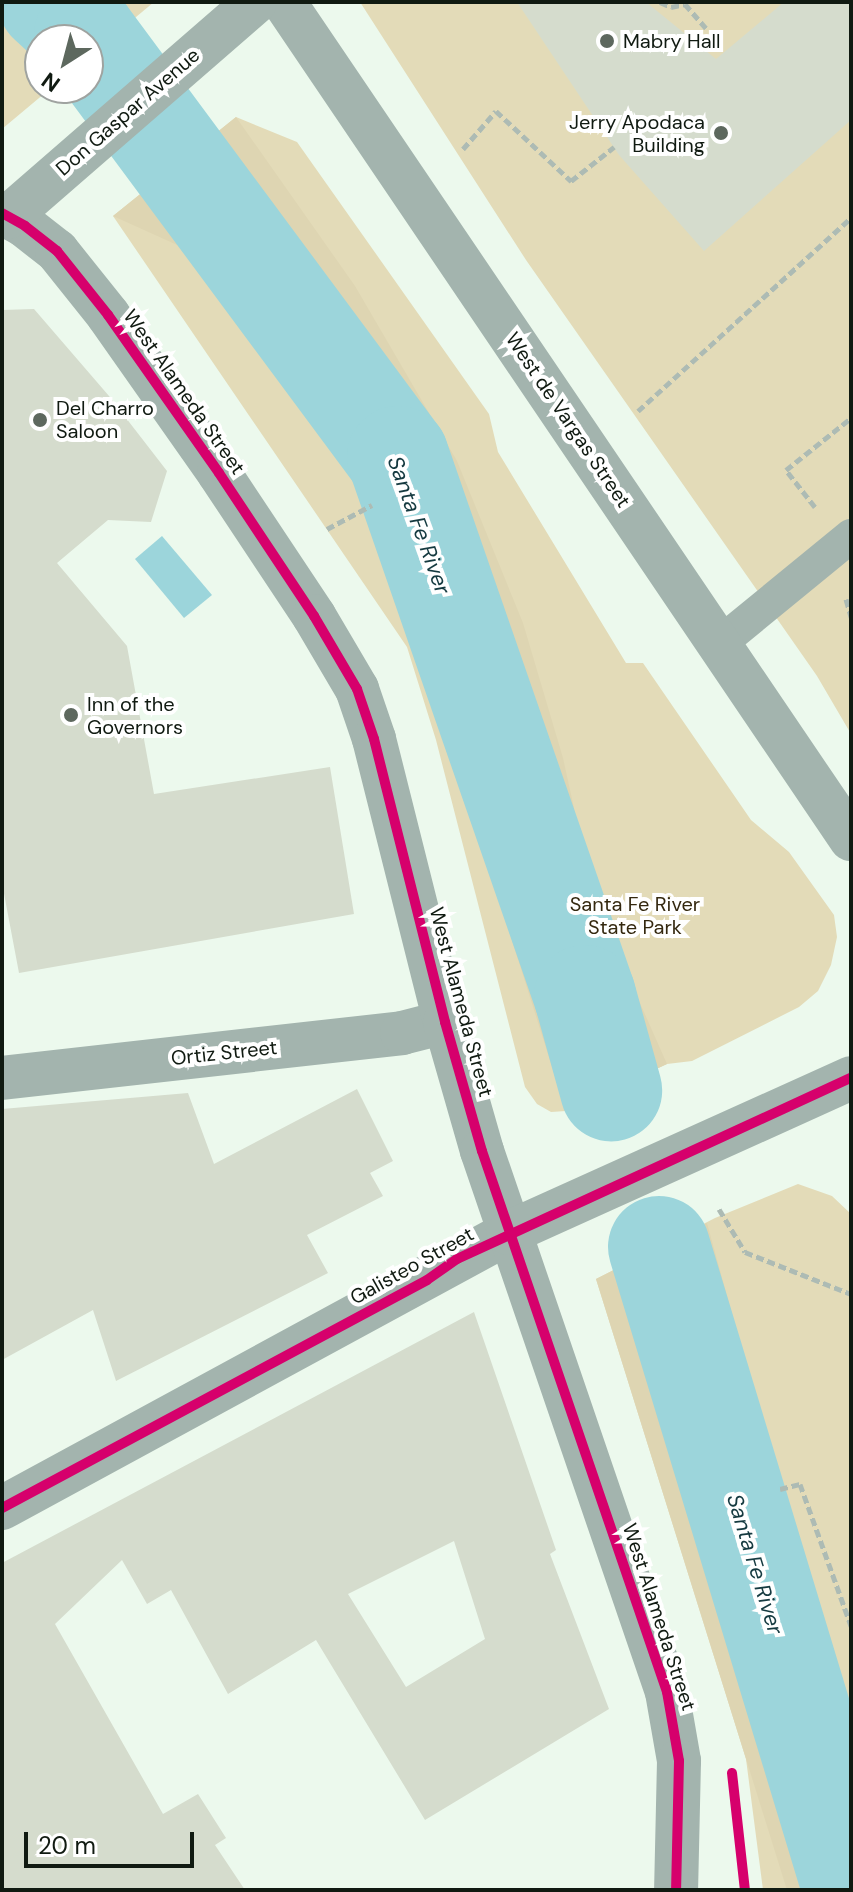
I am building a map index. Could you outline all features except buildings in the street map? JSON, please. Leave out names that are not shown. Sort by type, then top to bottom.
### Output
[{"type":"street","name":"Don Gaspar Avenue","points":[[4,217],[255,2]]},
{"type":"street","name":"West de Vargas Street","points":[[284,2],[851,839]]},
{"type":"street","name":"West Alameda Street","points":[[4,217],[57,251],[100,304],[228,486],[357,689],[374,739],[445,1022],[508,1233],[531,1289],[667,1692],[679,1761],[676,1890]]},
{"type":"street","name":"Ortiz Street","points":[[2,1078],[402,1033],[445,1022]]},
{"type":"street","name":"Galisteo Street","points":[[2,1508],[508,1233],[851,1078]]},
{"type":"lane","points":[[719,644],[851,536]]},
{"type":"path","points":[[660,2],[671,7],[685,4],[706,28]]},
{"type":"path","points":[[463,149],[496,111],[571,181],[614,147]]},
{"type":"path","points":[[638,411],[851,218]]},
{"type":"path","points":[[803,517],[816,506],[786,470],[851,418]]},
{"type":"path","points":[[327,529],[372,505]]},
{"type":"path","points":[[719,1209],[745,1252],[851,1294]]},
{"type":"path","points":[[780,1489],[800,1484],[851,1626]]},
{"type":"green space","points":[[2,2],[154,2],[104,44],[104,24],[24,24],[24,104],[32,104],[2,129]]},
{"type":"green space","points":[[360,2],[851,2],[851,734],[817,676],[526,260]]},
{"type":"green space","name":"Santa Fe River State Park","points":[[236,117],[297,142],[489,414],[498,452],[626,663],[643,663],[751,820],[789,852],[834,915],[837,937],[831,965],[818,991],[799,1007],[692,1061],[667,1064],[566,1111],[551,1112],[537,1104],[525,1087],[436,740],[407,647],[113,216]]},
{"type":"green space","points":[[798,1184],[832,1196],[851,1214],[851,1890],[763,1890],[746,1759],[596,1279],[715,1218]]},
{"type":"shaded area","points":[[236,117],[355,286],[457,461],[523,623],[563,758],[594,899],[667,1064],[566,1111],[447,735],[443,675],[373,470],[237,272],[113,216]]},
{"type":"shaded area","points":[[707,1223],[780,1489],[851,1710],[851,1890],[787,1890],[596,1279]]},
{"type":"water","points":[[162,536],[212,595],[184,618],[135,559]]},
{"type":"waterway","name":"Santa Fe River","points":[[49,2],[85,35],[398,457],[585,996],[611,1090]]},
{"type":"waterway","name":"Santa Fe River","points":[[659,1247],[851,1881]]},
{"type":"cycle path","points":[[2,213],[57,251],[108,315],[219,473],[314,616],[357,689],[374,739],[445,1022],[482,1151],[667,1692],[679,1761],[676,1890]]},
{"type":"cycle path","points":[[2,1508],[427,1280],[457,1259],[851,1078]]},
{"type":"cycle path","points":[[732,1773],[745,1890]]},
{"type":"place","name":"Mabry Hall","points":[[607,41]]},
{"type":"place","name":"Jerry Apodaca Building","points":[[721,133]]},
{"type":"place","name":"Del Charro Saloon","points":[[40,420]]},
{"type":"place","name":"Inn of the Governors","points":[[71,715]]}]
